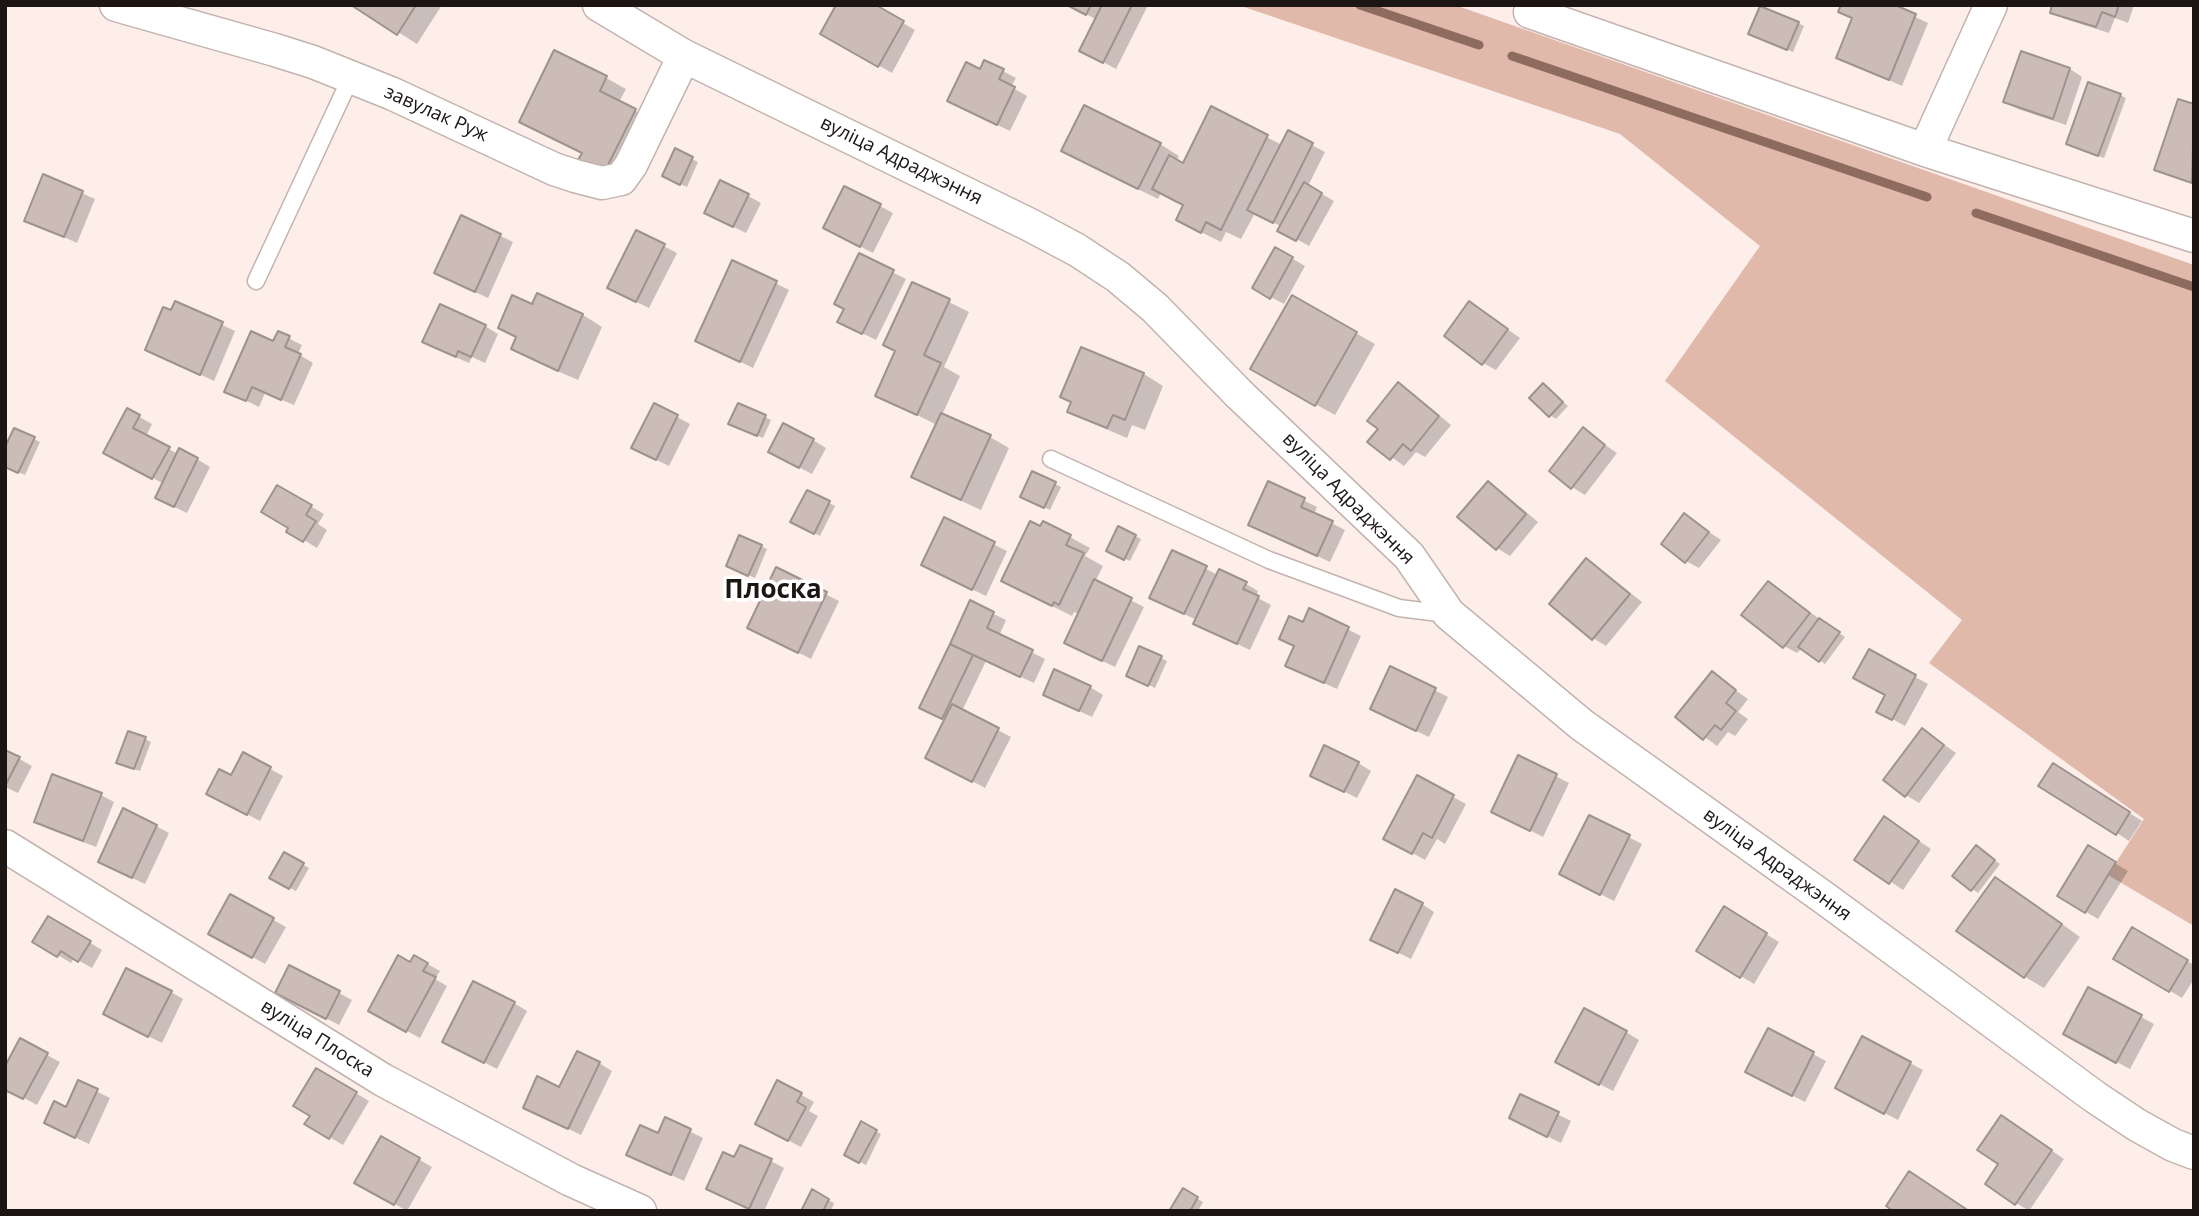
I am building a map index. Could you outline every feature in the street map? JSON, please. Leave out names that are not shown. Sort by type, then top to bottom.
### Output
[{"type":"street","name":"завулак Руж","points":[[116,5],[275,50],[351,77],[554,169],[602,183],[621,179],[631,165],[684,56]]},
{"type":"street","name":"вуліца Адраджэння","points":[[599,5],[684,56],[1030,225],[1077,250],[1118,277],[1155,308],[1239,394],[1409,556],[1449,614],[1582,725],[1827,900],[2047,1063],[2137,1125],[2194,1153]]},
{"type":"street","points":[[1925,150],[1991,5]]},
{"type":"street","points":[[1525,7],[1925,150],[2194,236]]},
{"type":"street","name":"вуліца Плоска","points":[[5,846],[383,1080],[571,1180],[640,1211]]},
{"type":"lane","points":[[256,281],[351,77]]},
{"type":"lane","points":[[1051,459],[1269,560],[1399,608],[1449,614]]},
{"type":"shaded area","points":[[1238,5],[1455,5],[2194,265],[2194,926],[2108,875],[2144,819],[1929,663],[1962,620],[1665,381],[1760,246],[1620,134]]},
{"type":"building","points":[[351,5],[416,5],[397,35]]},
{"type":"building","points":[[836,5],[876,5],[904,21],[878,67],[820,34]]},
{"type":"building","points":[[1067,5],[1091,5],[1086,15]]},
{"type":"building","points":[[1102,5],[1132,5],[1103,63],[1079,51]]},
{"type":"building","points":[[1841,5],[1895,5],[1916,14],[1889,80],[1836,58],[1852,18],[1838,12]]},
{"type":"building","points":[[2052,5],[2119,5],[2115,17],[2102,12],[2096,27],[2050,13]]},
{"type":"building","points":[[1760,6],[1799,22],[1787,50],[1748,34]]},
{"type":"building","points":[[554,50],[607,76],[600,91],[636,109],[604,173],[578,160],[582,153],[519,122]]},
{"type":"building","points":[[2021,51],[2070,68],[2053,119],[2003,102]]},
{"type":"building","points":[[984,60],[1004,69],[999,79],[1015,87],[997,125],[947,101],[966,62],[980,69]]},
{"type":"building","points":[[2088,82],[2121,94],[2098,156],[2066,144]]},
{"type":"building","points":[[2178,99],[2194,104],[2192,183],[2154,170]]},
{"type":"building","points":[[1084,105],[1161,143],[1138,189],[1061,151]]},
{"type":"building","points":[[1211,106],[1268,135],[1221,230],[1206,222],[1201,233],[1176,220],[1183,205],[1152,189],[1169,155],[1183,163]]},
{"type":"building","points":[[1288,130],[1313,143],[1273,223],[1247,210]]},
{"type":"building","points":[[675,148],[693,157],[680,185],[662,176]]},
{"type":"building","points":[[43,174],[83,191],[64,237],[24,221]]},
{"type":"building","points":[[720,180],[749,194],[733,227],[704,213]]},
{"type":"building","points":[[1304,182],[1322,193],[1296,241],[1277,231]]},
{"type":"building","points":[[844,186],[881,204],[860,247],[823,228]]},
{"type":"building","points":[[461,215],[501,234],[475,292],[434,273]]},
{"type":"building","points":[[636,230],[665,244],[636,302],[607,288]]},
{"type":"building","points":[[1275,247],[1293,257],[1270,299],[1252,288]]},
{"type":"building","points":[[859,253],[894,270],[862,334],[837,322],[844,309],[834,304]]},
{"type":"building","points":[[732,260],[777,281],[740,362],[695,341]]},
{"type":"building","points":[[912,282],[950,299],[924,355],[941,363],[917,415],[875,396],[895,351],[883,345]]},
{"type":"building","points":[[537,293],[583,314],[558,371],[511,349],[516,337],[498,328],[512,295],[532,304]]},
{"type":"building","points":[[1292,295],[1357,332],[1315,406],[1250,369]]},
{"type":"building","points":[[175,301],[223,322],[200,375],[145,350],[163,307],[171,310]]},
{"type":"building","points":[[1469,301],[1508,329],[1482,365],[1444,336]]},
{"type":"building","points":[[440,304],[486,325],[471,357],[458,351],[456,357],[422,342]]},
{"type":"building","points":[[251,331],[273,341],[278,331],[290,336],[285,347],[301,354],[281,400],[252,387],[246,401],[224,392]]},
{"type":"building","points":[[1081,347],[1144,373],[1125,420],[1113,415],[1107,428],[1067,412],[1071,402],[1060,397]]},
{"type":"building","points":[[1398,382],[1439,416],[1411,451],[1403,444],[1390,460],[1367,442],[1378,429],[1367,421]]},
{"type":"building","points":[[1543,383],[1563,402],[1549,417],[1529,398]]},
{"type":"building","points":[[654,403],[678,415],[656,460],[631,448]]},
{"type":"building","points":[[738,403],[766,415],[757,436],[728,424]]},
{"type":"building","points":[[127,408],[140,415],[133,428],[170,447],[152,479],[103,453]]},
{"type":"building","points":[[941,413],[991,435],[961,500],[911,477]]},
{"type":"building","points":[[783,423],[814,439],[799,468],[768,452]]},
{"type":"building","points":[[1583,427],[1605,445],[1571,489],[1549,471]]},
{"type":"building","points":[[14,428],[35,437],[18,473],[5,467],[5,447]]},
{"type":"building","points":[[179,448],[198,458],[174,507],[155,498]]},
{"type":"building","points":[[1032,471],[1056,482],[1044,508],[1020,497]]},
{"type":"building","points":[[1268,481],[1305,498],[1301,507],[1333,521],[1317,556],[1248,525]]},
{"type":"building","points":[[1488,481],[1526,514],[1496,550],[1457,517]]},
{"type":"building","points":[[277,485],[312,505],[306,515],[316,521],[303,542],[286,532],[288,528],[261,512]]},
{"type":"building","points":[[807,490],[830,501],[814,534],[790,522]]},
{"type":"building","points":[[1684,513],[1709,532],[1685,563],[1661,544]]},
{"type":"building","points":[[944,517],[995,542],[972,590],[921,565]]},
{"type":"building","points":[[1030,521],[1040,526],[1043,521],[1071,535],[1066,545],[1084,553],[1059,605],[1054,602],[1052,606],[1001,581]]},
{"type":"building","points":[[1118,526],[1136,535],[1124,560],[1106,551]]},
{"type":"building","points":[[739,535],[762,545],[748,576],[726,566]]},
{"type":"building","points":[[1172,550],[1207,566],[1184,614],[1149,598]]},
{"type":"building","points":[[1586,558],[1630,594],[1592,640],[1549,604]]},
{"type":"building","points":[[776,567],[827,592],[798,653],[747,628]]},
{"type":"building","points":[[1219,569],[1247,582],[1243,589],[1259,596],[1237,644],[1193,624]]},
{"type":"building","points":[[1094,579],[1132,598],[1102,661],[1064,643]]},
{"type":"building","points":[[1768,581],[1810,613],[1783,648],[1741,615]]},
{"type":"building","points":[[970,600],[994,612],[987,628],[1033,650],[1020,677],[950,644]]},
{"type":"building","points":[[1309,608],[1349,627],[1324,683],[1285,666],[1294,646],[1279,639],[1289,616],[1303,622]]},
{"type":"building","points":[[1819,618],[1840,632],[1819,662],[1798,647]]},
{"type":"building","points":[[950,644],[973,655],[942,719],[919,708]]},
{"type":"building","points":[[1139,646],[1162,656],[1148,686],[1126,676]]},
{"type":"building","points":[[1869,649],[1916,675],[1892,720],[1876,712],[1885,695],[1853,678]]},
{"type":"building","points":[[1390,666],[1436,688],[1416,731],[1370,709]]},
{"type":"building","points":[[1054,669],[1091,686],[1079,711],[1043,695]]},
{"type":"building","points":[[1712,671],[1736,690],[1726,703],[1736,711],[1721,730],[1715,725],[1703,740],[1675,717]]},
{"type":"building","points":[[952,704],[999,728],[972,782],[925,758]]},
{"type":"building","points":[[1922,728],[1944,745],[1905,797],[1883,780]]},
{"type":"building","points":[[128,731],[146,737],[134,769],[116,763]]},
{"type":"building","points":[[1324,745],[1359,762],[1344,792],[1310,776]]},
{"type":"building","points":[[5,750],[20,757],[5,786]]},
{"type":"building","points":[[243,752],[271,767],[247,815],[206,794],[219,769],[231,775]]},
{"type":"building","points":[[1518,755],[1557,774],[1530,831],[1491,812]]},
{"type":"building","points":[[2053,763],[2130,812],[2116,835],[2038,786]]},
{"type":"building","points":[[52,774],[102,793],[83,841],[34,822]]},
{"type":"building","points":[[1417,775],[1454,795],[1432,838],[1423,833],[1412,854],[1383,839]]},
{"type":"building","points":[[123,808],[157,825],[132,878],[98,862]]},
{"type":"building","points":[[1589,815],[1630,835],[1600,895],[1559,874]]},
{"type":"building","points":[[1884,816],[1919,841],[1889,884],[1854,860]]},
{"type":"building","points":[[1976,845],[1995,860],[1971,891],[1952,876]]},
{"type":"building","points":[[2088,845],[2116,862],[2085,913],[2057,896]]},
{"type":"building","points":[[284,852],[304,863],[289,889],[269,878]]},
{"type":"building","points":[[1995,877],[2062,924],[2024,978],[1956,931]]},
{"type":"building","points":[[1395,889],[1423,903],[1398,953],[1370,940]]},
{"type":"building","points":[[230,894],[274,918],[252,958],[208,934]]},
{"type":"building","points":[[1724,906],[1767,933],[1740,978],[1696,951]]},
{"type":"building","points":[[48,916],[91,941],[78,962],[61,951],[57,957],[32,942]]},
{"type":"building","points":[[2132,927],[2188,960],[2169,992],[2113,959]]},
{"type":"building","points":[[398,955],[410,962],[414,955],[428,963],[423,971],[436,977],[406,1032],[368,1011]]},
{"type":"building","points":[[289,965],[340,991],[326,1019],[275,993]]},
{"type":"building","points":[[126,968],[172,991],[148,1037],[103,1014]]},
{"type":"building","points":[[473,981],[515,1002],[484,1063],[442,1042]]},
{"type":"building","points":[[2088,987],[2142,1015],[2116,1063],[2063,1034]]},
{"type":"building","points":[[1584,1008],[1627,1031],[1599,1085],[1555,1062]]},
{"type":"building","points":[[1768,1028],[1814,1052],[1792,1096],[1745,1072]]},
{"type":"building","points":[[1862,1036],[1911,1062],[1884,1114],[1835,1088]]},
{"type":"building","points":[[20,1038],[48,1053],[23,1099],[5,1090],[5,1066]]},
{"type":"building","points":[[577,1051],[600,1062],[568,1129],[523,1108],[537,1076],[559,1087]]},
{"type":"building","points":[[316,1068],[357,1092],[329,1139],[304,1124],[310,1116],[293,1106]]},
{"type":"building","points":[[78,1080],[98,1089],[75,1138],[44,1123],[54,1101],[66,1107]]},
{"type":"building","points":[[777,1080],[802,1093],[797,1102],[806,1107],[788,1141],[755,1124]]},
{"type":"building","points":[[1520,1094],[1559,1112],[1547,1137],[1509,1118]]},
{"type":"building","points":[[2001,1115],[2052,1150],[2015,1205],[1985,1184],[1998,1164],[1977,1150]]},
{"type":"building","points":[[665,1117],[691,1129],[671,1175],[626,1155],[640,1125],[658,1133]]},
{"type":"building","points":[[861,1121],[877,1130],[859,1163],[844,1155]]},
{"type":"building","points":[[381,1136],[420,1158],[394,1205],[354,1183]]},
{"type":"building","points":[[740,1145],[772,1159],[749,1209],[706,1189],[723,1152],[734,1157]]},
{"type":"building","points":[[1909,1171],[1969,1211],[1893,1211],[1886,1206]]},
{"type":"building","points":[[1183,1188],[1198,1197],[1190,1211],[1169,1211]]},
{"type":"building","points":[[812,1189],[829,1199],[823,1211],[801,1211]]},
{"type":"waterway","points":[[1360,5],[1479,45]]},
{"type":"waterway","points":[[1512,56],[1927,197]]},
{"type":"waterway","points":[[1976,213],[2194,287]]},
{"type":"district","name":"Плоска","points":[[773,591]]}]
